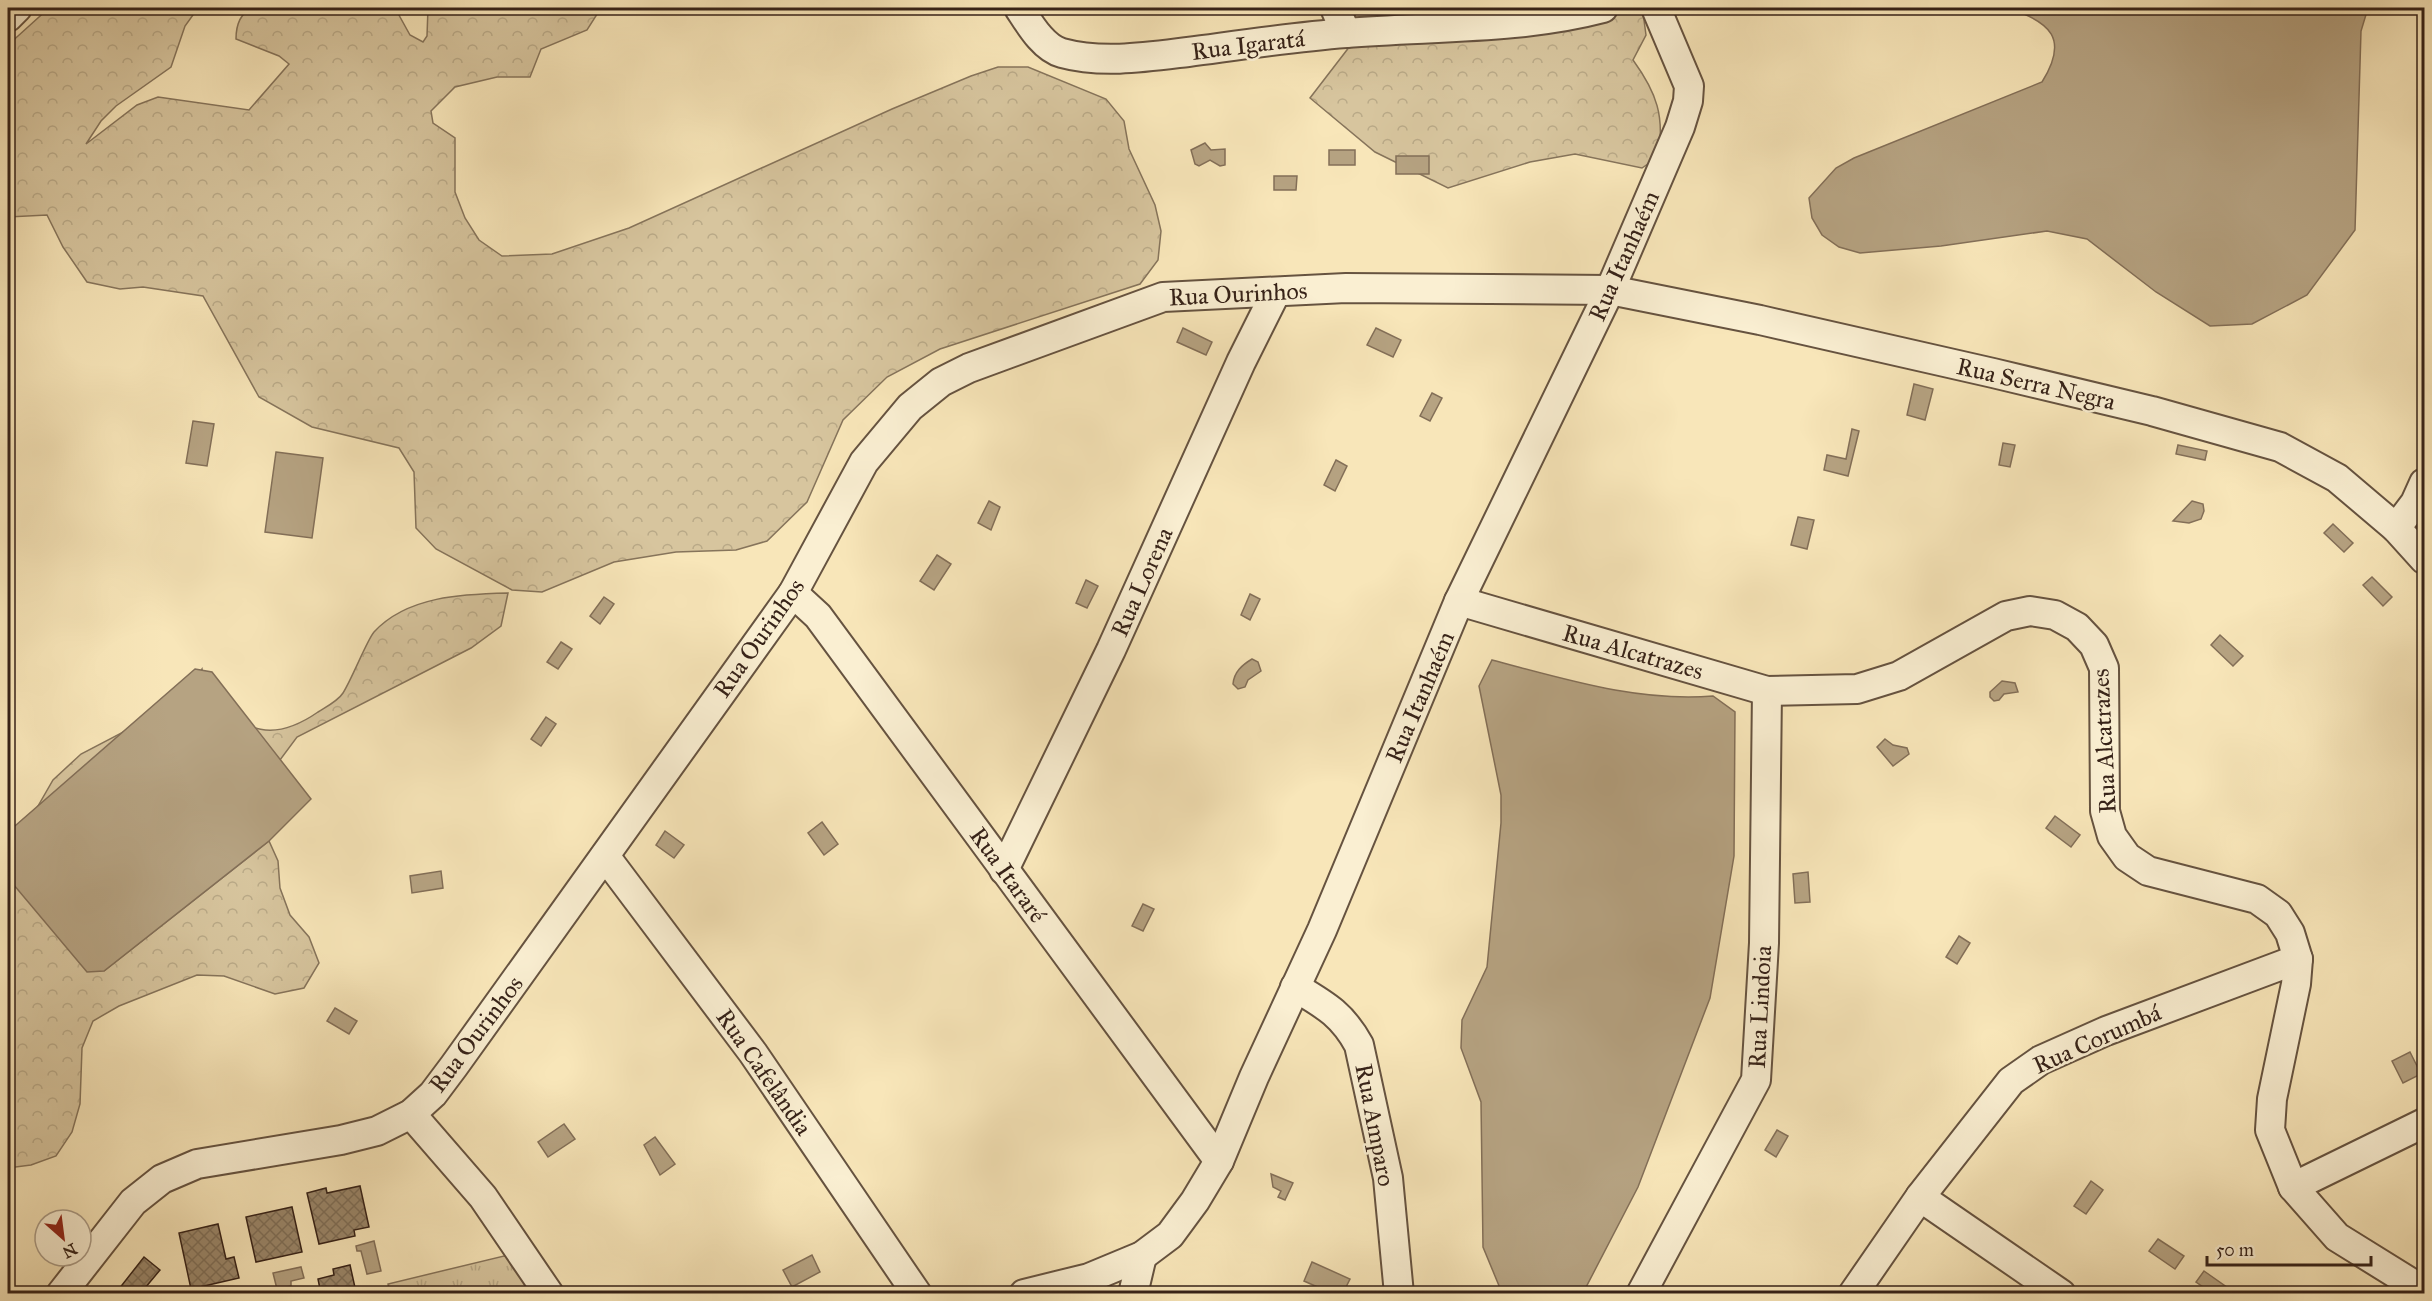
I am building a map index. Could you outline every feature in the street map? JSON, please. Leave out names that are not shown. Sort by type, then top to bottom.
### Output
[{"type":"street","points":[[8,17],[17,8]]},
{"type":"street","name":"Rua Igaratá","points":[[1019,8],[1034,31],[1059,52],[1095,59],[1164,55],[1340,20],[1482,26],[1564,18],[1603,8]]},
{"type":"street","name":"Rua Itanhaém","points":[[1024,1293],[1089,1278],[1142,1256],[1170,1235],[1195,1201],[1219,1161],[1295,987],[1323,930],[1459,601],[1610,290],[1680,127],[1688,101],[1689,86],[1656,8]]},
{"type":"street","name":"Rua Ourinhos","points":[[61,1293],[133,1202],[162,1179],[196,1164],[341,1140],[377,1131],[411,1114],[434,1094],[793,594],[864,462],[909,407],[941,382],[969,368],[1163,297],[1346,288],[1610,290]]},
{"type":"street","name":"Rua Serra Negra","points":[[1610,290],[1760,320],[2027,381],[2152,411],[2280,447],[2337,478],[2396,528],[2424,559]]},
{"type":"street","name":"Rua Lorena","points":[[1004,870],[1111,650],[1241,362],[1276,292]]},
{"type":"street","points":[[2396,528],[2415,503],[2424,483]]},
{"type":"street","name":"Rua Itararé","points":[[793,594],[818,616],[1219,1161]]},
{"type":"street","name":"Rua Alcatrazes","points":[[1459,601],[1767,692],[1857,688],[1899,676],[2006,616],[2030,611],[2055,615],[2077,627],[2088,639],[2104,668],[2105,811],[2112,836],[2127,857],[2148,871],[2257,899],[2278,914],[2290,933],[2298,959],[2292,1007],[2272,1099],[2270,1130],[2293,1187],[2337,1238],[2424,1291]]},
{"type":"street","name":"Rua Lindoia","points":[[1641,1293],[1756,1080],[1764,943],[1767,692]]},
{"type":"street","name":"Rua Cafelândia","points":[[605,856],[753,1053],[917,1293]]},
{"type":"street","name":"Rua Corumbá","points":[[1853,1293],[1920,1197],[2011,1081],[2041,1060],[2106,1031],[2298,959]]},
{"type":"street","name":"Rua Amparo","points":[[1295,987],[1332,1008],[1349,1026],[1359,1046],[1388,1178],[1399,1293]]},
{"type":"street","points":[[411,1114],[483,1197],[549,1293]]},
{"type":"street","points":[[2293,1187],[2424,1123]]},
{"type":"street","points":[[1920,1197],[2061,1293]]},
{"type":"street","points":[[1133,1293],[1142,1256]]},
{"type":"green space","points":[[49,8],[198,8],[185,26],[171,67],[116,106],[101,121],[86,144],[137,105],[158,97],[249,110],[289,64],[279,56],[236,39],[239,21],[252,8],[395,8],[410,35],[423,42],[427,36],[428,8],[601,8],[587,30],[541,49],[530,77],[497,77],[455,87],[431,111],[433,123],[455,138],[455,192],[465,218],[479,240],[502,256],[552,254],[629,228],[892,109],[971,76],[998,67],[1028,67],[1106,99],[1124,121],[1129,149],[1155,205],[1161,231],[1158,260],[1140,284],[940,349],[887,377],[843,420],[807,502],[767,541],[736,550],[676,552],[614,562],[542,592],[512,590],[436,549],[416,528],[414,472],[399,448],[312,427],[259,397],[203,296],[143,287],[120,289],[87,282],[63,247],[47,215],[8,217],[8,45]]},
{"type":"green space","points":[[1455,8],[1636,8],[1643,13],[1646,35],[1633,60],[1648,83],[1657,106],[1660,130],[1658,157],[1642,168],[1575,154],[1530,162],[1448,188],[1375,152],[1310,98],[1360,33],[1440,15]]},
{"type":"green space","points":[[508,593],[501,626],[471,648],[297,737],[234,822],[104,971],[269,841],[278,861],[280,888],[290,915],[309,937],[319,963],[304,988],[275,994],[224,976],[197,975],[119,1006],[93,1021],[82,1048],[80,1104],[72,1132],[56,1156],[31,1165],[8,1168],[8,878],[14,885],[34,813],[53,780],[81,754],[179,703],[202,669],[207,700],[248,725],[273,730],[287,728],[302,722],[341,696],[371,636],[387,620],[419,604],[436,599],[473,594]]},
{"type":"green space","points":[[508,1255],[531,1293],[390,1293],[388,1284]]},
{"type":"shaded area","points":[[2008,8],[2368,8],[2361,31],[2355,230],[2307,295],[2252,324],[2210,326],[2156,292],[2087,239],[2047,231],[1941,246],[1860,253],[1839,247],[1822,235],[1812,218],[1809,198],[1836,168],[1854,158],[2042,82],[2054,54],[2051,34],[2035,19]]},
{"type":"shaded area","points":[[1205,143],[1211,150],[1225,149],[1225,165],[1220,166],[1210,160],[1199,166],[1195,164],[1191,150]]},
{"type":"shaded area","points":[[1329,150],[1355,150],[1355,165],[1329,165]]},
{"type":"shaded area","points":[[1396,156],[1429,156],[1429,174],[1396,174]]},
{"type":"shaded area","points":[[1274,176],[1297,176],[1296,190],[1274,190]]},
{"type":"shaded area","points":[[1183,328],[1212,342],[1206,355],[1177,342]]},
{"type":"shaded area","points":[[1376,328],[1401,340],[1393,357],[1367,345]]},
{"type":"shaded area","points":[[1914,384],[1933,389],[1925,420],[1907,415]]},
{"type":"shaded area","points":[[1432,393],[1442,398],[1430,421],[1420,416]]},
{"type":"shaded area","points":[[193,421],[214,424],[207,466],[186,463]]},
{"type":"shaded area","points":[[1852,429],[1859,431],[1848,476],[1824,470],[1827,455],[1846,459]]},
{"type":"shaded area","points":[[2003,443],[2015,445],[2010,467],[1999,465]]},
{"type":"shaded area","points":[[2178,445],[2207,451],[2205,460],[2176,454]]},
{"type":"shaded area","points":[[276,452],[323,458],[312,538],[265,532]]},
{"type":"shaded area","points":[[1336,460],[1347,466],[1335,491],[1324,485]]},
{"type":"shaded area","points":[[989,501],[1000,507],[991,530],[978,523]]},
{"type":"shaded area","points":[[2192,501],[2203,504],[2204,511],[2201,519],[2189,523],[2173,521]]},
{"type":"shaded area","points":[[1798,517],[1814,520],[1807,549],[1791,545]]},
{"type":"shaded area","points":[[2333,524],[2353,543],[2344,552],[2324,533]]},
{"type":"shaded area","points":[[937,555],[951,564],[934,590],[920,581]]},
{"type":"shaded area","points":[[2372,577],[2392,597],[2383,606],[2363,585]]},
{"type":"shaded area","points":[[1086,580],[1098,586],[1087,608],[1076,603]]},
{"type":"shaded area","points":[[1250,594],[1260,599],[1250,620],[1241,615]]},
{"type":"shaded area","points":[[604,597],[614,604],[600,624],[590,616]]},
{"type":"shaded area","points":[[2220,635],[2243,656],[2233,666],[2211,645]]},
{"type":"shaded area","points":[[561,642],[572,649],[558,669],[547,662]]},
{"type":"shaded area","points":[[1252,659],[1258,662],[1261,671],[1248,680],[1245,687],[1238,689],[1233,684],[1235,676],[1242,666]]},
{"type":"shaded area","points":[[1492,660],[1629,692],[1657,696],[1713,696],[1735,712],[1734,856],[1710,998],[1638,1187],[1583,1293],[1502,1293],[1483,1247],[1481,1102],[1461,1048],[1462,1020],[1487,967],[1501,823],[1501,795],[1479,686]]},
{"type":"shaded area","points":[[195,669],[212,672],[311,799],[269,841],[104,971],[87,972],[8,878],[8,832]]},
{"type":"shaded area","points":[[2002,681],[2015,683],[2018,692],[2004,694],[1999,700],[1994,701],[1990,697],[1990,692]]},
{"type":"shaded area","points":[[546,717],[556,724],[541,746],[531,739]]},
{"type":"shaded area","points":[[1885,739],[1893,745],[1907,748],[1909,754],[1893,766],[1877,747]]},
{"type":"shaded area","points":[[2055,816],[2080,835],[2071,847],[2046,828]]},
{"type":"shaded area","points":[[822,822],[838,844],[824,855],[808,833]]},
{"type":"shaded area","points":[[665,831],[684,845],[674,858],[656,845]]},
{"type":"shaded area","points":[[441,871],[443,888],[412,893],[410,876]]},
{"type":"shaded area","points":[[1808,872],[1810,902],[1795,903],[1793,874]]},
{"type":"shaded area","points":[[1143,904],[1154,909],[1143,931],[1132,926]]},
{"type":"shaded area","points":[[1959,936],[1970,943],[1957,964],[1946,957]]},
{"type":"shaded area","points":[[335,1008],[357,1021],[349,1034],[327,1021]]},
{"type":"shaded area","points":[[2410,1052],[2421,1074],[2403,1083],[2392,1061]]},
{"type":"shaded area","points":[[564,1124],[575,1139],[548,1157],[538,1142]]},
{"type":"shaded area","points":[[1777,1130],[1788,1136],[1776,1157],[1765,1150]]},
{"type":"shaded area","points":[[655,1137],[675,1164],[660,1175],[644,1145]]},
{"type":"shaded area","points":[[1271,1174],[1293,1183],[1285,1200],[1278,1197],[1281,1191],[1273,1187]]},
{"type":"shaded area","points":[[2091,1181],[2103,1190],[2086,1214],[2074,1206]]},
{"type":"shaded area","points":[[2158,1239],[2184,1256],[2175,1269],[2149,1251]]},
{"type":"shaded area","points":[[374,1241],[381,1271],[367,1274],[361,1251],[357,1251],[356,1246]]},
{"type":"shaded area","points":[[812,1255],[820,1272],[792,1287],[783,1270]]},
{"type":"shaded area","points":[[1312,1262],[1350,1279],[1343,1293],[1331,1293],[1304,1281]]},
{"type":"shaded area","points":[[301,1267],[304,1278],[291,1281],[291,1286],[277,1289],[273,1273]]},
{"type":"shaded area","points":[[2204,1271],[2228,1288],[2224,1293],[2212,1293],[2196,1282]]},
{"type":"building","points":[[360,1186],[369,1227],[354,1230],[355,1236],[319,1244],[307,1193],[326,1188],[327,1193]]},
{"type":"building","points":[[292,1207],[302,1252],[256,1262],[246,1217]]},
{"type":"building","points":[[218,1224],[226,1259],[234,1257],[239,1278],[191,1289],[179,1233]]},
{"type":"building","points":[[144,1257],[160,1270],[145,1288],[151,1294],[115,1294]]},
{"type":"building","points":[[350,1265],[356,1292],[321,1294],[318,1279],[334,1275],[333,1269]]}]
